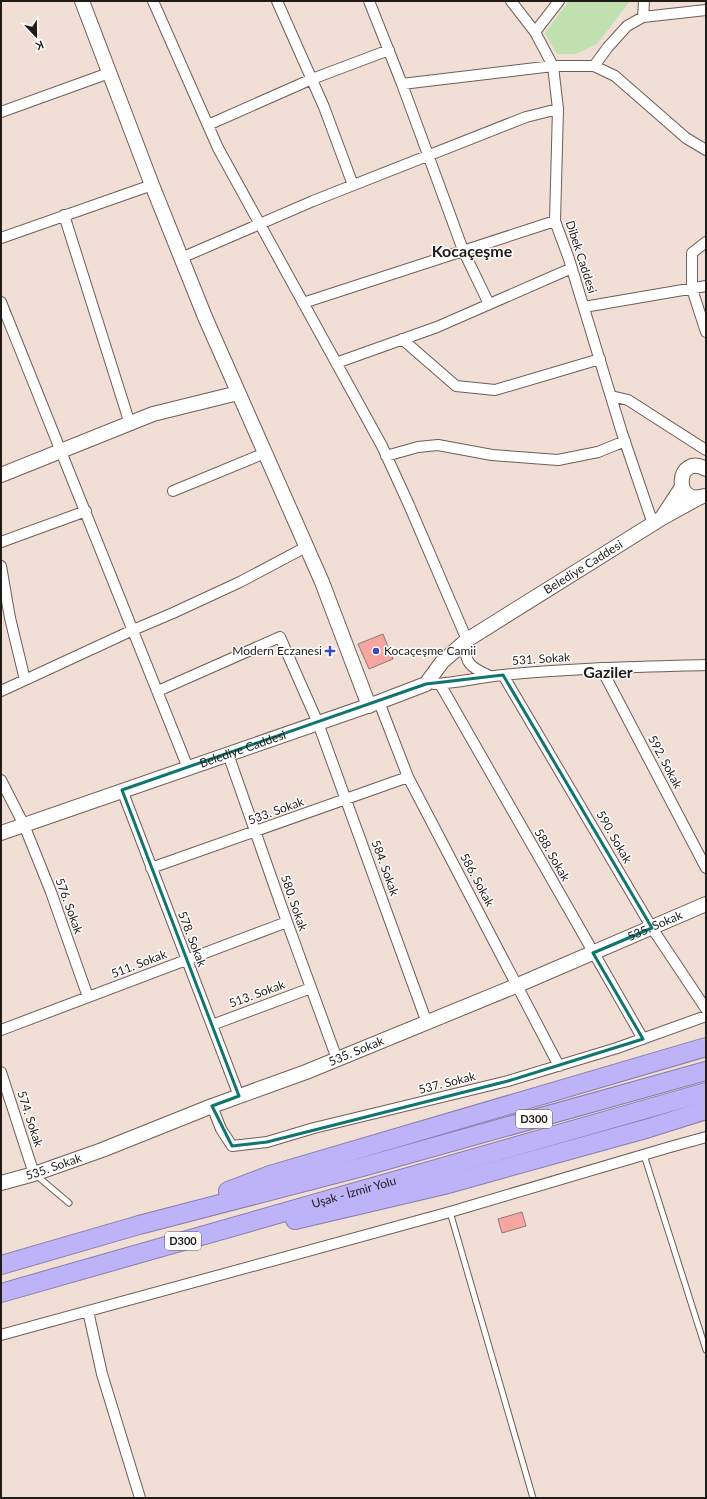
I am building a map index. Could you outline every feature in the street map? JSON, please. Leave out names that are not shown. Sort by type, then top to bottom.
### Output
[{"type":"highway","points":[[139,1225],[270,1175],[706,1047]]},
{"type":"highway","name":"Uşak - İzmir Yolu","points":[[1,1265],[139,1225],[362,1167],[706,1071]]},
{"type":"highway","name":"Uşak - İzmir Yolu","points":[[1,1293],[706,1092]]},
{"type":"highway","points":[[229,1228],[304,1219],[444,1185],[649,1128],[706,1110]]},
{"type":"street","points":[[82,1],[152,185],[205,317],[374,704]]},
{"type":"street","points":[[152,1],[218,148],[386,456],[409,505],[467,640],[465,652],[469,662],[474,670],[490,676]]},
{"type":"street","points":[[277,1],[324,107],[353,186]]},
{"type":"street","points":[[369,1],[429,155],[463,250],[489,304]]},
{"type":"street","name":"Dibek Caddesi","points":[[511,1],[534,32],[553,66],[558,109],[555,221],[572,268],[625,441],[657,521]]},
{"type":"street","points":[[534,32],[559,1]]},
{"type":"street","points":[[643,17],[644,1]]},
{"type":"street","points":[[594,66],[608,47],[627,26],[643,17],[706,10]]},
{"type":"street","points":[[208,125],[312,79],[389,50]]},
{"type":"street","points":[[402,84],[553,66],[594,66],[615,76],[686,138],[706,150]]},
{"type":"street","points":[[1,112],[109,73]]},
{"type":"street","points":[[181,258],[429,155],[526,117],[558,109]]},
{"type":"street","points":[[1,238],[152,185]]},
{"type":"street","points":[[64,215],[130,424]]},
{"type":"street","points":[[303,303],[555,221]]},
{"type":"street","points":[[706,242],[692,253],[692,289],[706,332]]},
{"type":"street","points":[[336,363],[437,327],[572,268]]},
{"type":"street","points":[[584,307],[706,286]]},
{"type":"street","points":[[1,302],[188,768]]},
{"type":"street","points":[[402,339],[456,386],[495,390],[600,359]]},
{"type":"street","points":[[1,475],[153,414],[238,393]]},
{"type":"street","points":[[611,396],[628,400],[706,450]]},
{"type":"street","points":[[386,456],[418,447],[438,445],[492,455],[558,460],[598,452],[625,441]]},
{"type":"street","points":[[173,491],[265,453]]},
{"type":"street","points":[[703,496],[691,496],[687,494],[682,487],[682,477],[686,470],[690,467],[704,463]]},
{"type":"street","points":[[657,521],[682,487]]},
{"type":"street","name":"Belediye Caddesi","points":[[1,833],[433,684],[442,662],[467,640],[657,521],[703,496]]},
{"type":"street","points":[[1,542],[86,511]]},
{"type":"street","points":[[1,691],[240,582],[306,547]]},
{"type":"street","points":[[1,566],[10,618],[25,680]]},
{"type":"street","name":"584. Sokak","points":[[158,691],[280,637],[318,723],[427,1022]]},
{"type":"street","name":"531. Sokak","points":[[433,684],[454,683],[490,676],[601,668],[706,665]]},
{"type":"street","name":"592. Sokak","points":[[601,668],[706,868]]},
{"type":"street","name":"590. Sokak","points":[[503,675],[652,928],[706,1009]]},
{"type":"street","name":"588. Sokak","points":[[433,684],[643,1039]]},
{"type":"street","name":"586. Sokak","points":[[374,704],[408,777],[559,1066]]},
{"type":"street","name":"580. Sokak","points":[[228,754],[337,1059]]},
{"type":"street","name":"533. Sokak","points":[[151,868],[408,777]]},
{"type":"street","name":"576. Sokak","points":[[1,780],[24,825],[51,892],[88,997]]},
{"type":"street","name":"578. Sokak","points":[[122,790],[186,960],[240,1096]]},
{"type":"street","name":"535. Sokak","points":[[1,1183],[34,1174],[102,1150],[212,1106],[306,1072],[518,985],[706,904]]},
{"type":"street","name":"511. Sokak","points":[[1,1030],[287,922]]},
{"type":"street","name":"513. Sokak","points":[[212,1025],[311,988]]},
{"type":"street","name":"537. Sokak","points":[[212,1106],[221,1129],[232,1146],[267,1142],[314,1128],[508,1081],[617,1048],[706,1016]]},
{"type":"street","name":"574. Sokak","points":[[1,1072],[34,1174]]},
{"type":"street","points":[[1,1335],[450,1212],[706,1137]]},
{"type":"street","points":[[88,1311],[102,1374],[140,1498]]},
{"type":"lane","points":[[644,1155],[706,1350]]},
{"type":"lane","points":[[34,1174],[69,1203]]},
{"type":"lane","points":[[450,1212],[533,1498]]},
{"type":"highlighted area","points":[[503,675],[652,928],[593,953],[643,1039],[508,1081],[267,1142],[232,1146],[212,1106],[239,1096],[122,790],[426,684]]},
{"type":"green space","points":[[569,1],[630,1],[597,44],[575,54],[557,54],[545,33]]},
{"type":"building","name":"Kocaçeşme Camii","points":[[383,634],[393,659],[369,669],[358,644]]},
{"type":"building","points":[[522,1212],[526,1226],[502,1233],[498,1219]]},
{"type":"place","name":"Modern Eczanesi","points":[[330,651]]},
{"type":"place","name":"Kocaçeşme Camii","points":[[376,651]]},
{"type":"district","name":"Kocaçeşme","points":[[472,251]]},
{"type":"district","name":"Gaziler","points":[[608,672]]}]
